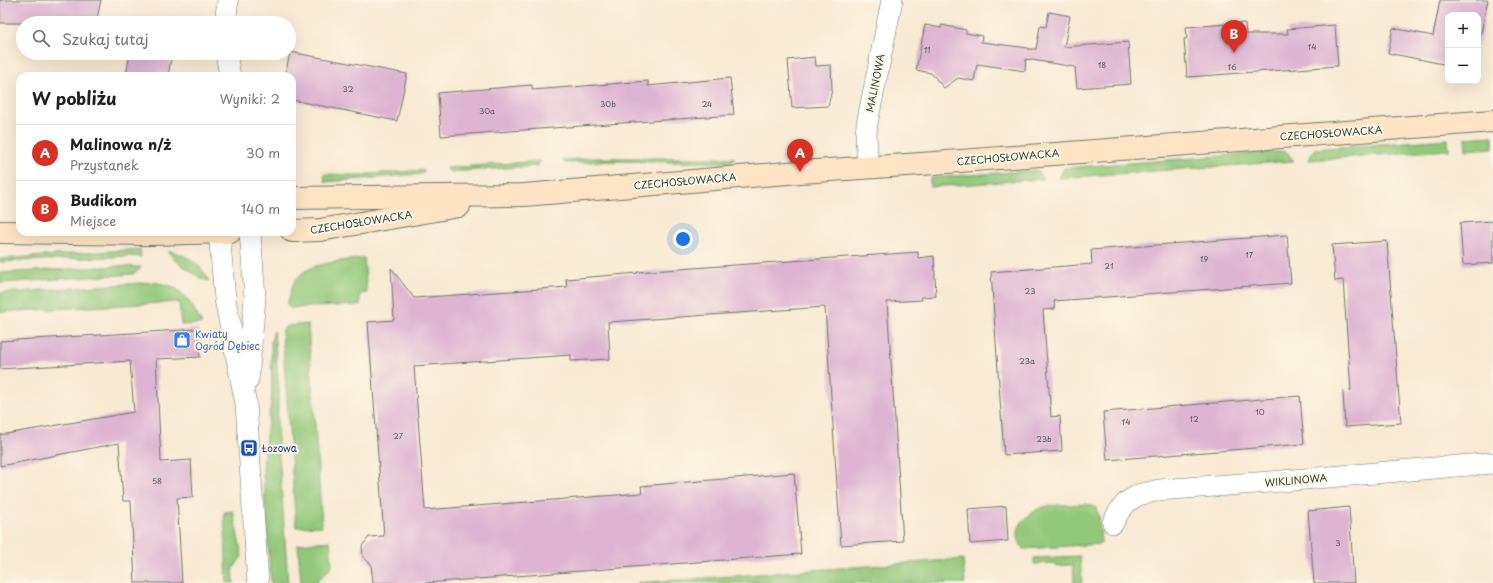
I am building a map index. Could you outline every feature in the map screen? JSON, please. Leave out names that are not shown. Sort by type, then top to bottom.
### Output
[{"type":"street","points":[[226,16],[228,0]]},
{"type":"street","name":"MALINOWA","points":[[868,167],[866,136],[867,124],[892,0]]},
{"type":"street","points":[[220,72],[222,60]]},
{"type":"street","points":[[226,60],[229,72]]},
{"type":"street","name":"CZECHOSŁOWACKA","points":[[296,198],[524,195],[868,167],[1493,121]]},
{"type":"street","name":"CZECHOSŁOWACKA","points":[[296,231],[320,230],[524,195]]},
{"type":"street","points":[[0,222],[16,220]]},
{"type":"street","points":[[0,232],[16,232]]},
{"type":"street","points":[[219,236],[225,299],[246,404],[258,583]]},
{"type":"street","points":[[246,404],[255,297],[250,236]]},
{"type":"street","name":"WIKLINOWA","points":[[1112,523],[1127,502],[1138,495],[1159,490],[1493,463]]},
{"type":"green space","points":[[1493,136],[1493,148],[1466,150],[1465,138]]},
{"type":"green space","points":[[1448,139],[1449,150],[1309,160],[1314,149]]},
{"type":"green space","points":[[1286,151],[1294,161],[1059,178],[1064,168]]},
{"type":"green space","points":[[589,158],[735,158],[732,163],[609,161],[565,163],[562,160]]},
{"type":"green space","points":[[540,161],[536,166],[450,172],[446,168]]},
{"type":"green space","points":[[425,170],[421,174],[325,182],[324,174],[356,175]]},
{"type":"green space","points":[[1037,170],[1044,179],[930,187],[930,178]]},
{"type":"green space","points":[[140,249],[141,257],[129,256],[0,262],[0,259]]},
{"type":"green space","points":[[169,251],[182,255],[193,261],[202,269],[209,281],[200,278],[175,260]]},
{"type":"green space","points":[[364,258],[367,293],[360,294],[360,305],[290,308],[287,304],[293,284],[303,273],[319,265]]},
{"type":"green space","points":[[119,266],[141,267],[133,274],[0,283],[0,273]]},
{"type":"green space","points":[[155,282],[171,286],[178,290],[190,303],[202,324],[181,325],[179,302],[0,312],[0,293]]},
{"type":"green space","points":[[308,324],[322,526],[296,527],[282,331],[286,326]]},
{"type":"green space","points":[[274,331],[279,391],[277,425],[288,583],[271,583],[263,472],[265,443],[272,395],[271,342]]},
{"type":"green space","points":[[1087,504],[1096,508],[1099,516],[1101,544],[1023,549],[1020,544],[1018,531],[1024,520],[1033,512],[1048,506]]},
{"type":"green space","points":[[233,511],[242,556],[233,569],[234,583],[227,583],[224,512]]},
{"type":"green space","points":[[330,541],[332,567],[315,583],[301,583],[298,544]]},
{"type":"green space","points":[[1080,556],[1082,583],[1074,583],[1073,565],[1055,566],[1054,563],[1034,564],[1034,558]]},
{"type":"green space","points":[[963,559],[965,583],[637,583]]},
{"type":"building","points":[[0,0],[101,0],[98,16],[16,16],[16,23],[0,23]]},
{"type":"building","points":[[1440,0],[1488,0],[1481,33],[1481,12],[1445,12],[1445,64],[1388,53],[1393,28],[1433,36]]},
{"type":"building","points":[[1049,12],[1070,16],[1064,47],[1128,42],[1131,84],[1077,88],[1075,67],[1026,59],[1025,71],[977,64],[974,81],[958,78],[944,88],[931,73],[916,70],[925,25],[941,28],[942,25],[966,30],[966,33],[982,36],[981,42],[1036,49],[1040,26],[1046,27]]},
{"type":"building","points":[[1245,23],[1246,34],[1288,34],[1287,29],[1335,25],[1338,66],[1187,77],[1184,39],[1187,38],[1186,27]]},
{"type":"building","points":[[296,53],[407,74],[397,121],[296,101],[296,72],[286,72],[288,60],[296,60]]},
{"type":"building","points":[[815,57],[816,66],[831,65],[832,90],[828,106],[792,108],[788,60]]},
{"type":"building","points":[[129,60],[171,60],[169,72],[127,72]]},
{"type":"building","points":[[730,78],[734,115],[441,136],[438,93],[532,85],[532,90],[648,81],[648,86]]},
{"type":"building","points":[[1493,221],[1493,263],[1463,265],[1460,223]]},
{"type":"building","points":[[1287,235],[1291,283],[1054,301],[1055,309],[1043,310],[1051,417],[1060,416],[1062,451],[1004,455],[991,272],[1092,264],[1091,250]]},
{"type":"building","points":[[1387,241],[1401,423],[1345,427],[1343,391],[1351,390],[1343,280],[1335,281],[1332,245]]},
{"type":"building","points":[[918,252],[918,258],[934,256],[936,296],[921,297],[922,300],[887,302],[903,541],[841,545],[825,307],[608,322],[610,359],[571,361],[571,355],[414,366],[425,510],[642,493],[641,486],[794,473],[801,554],[426,583],[373,583],[371,564],[363,557],[362,546],[369,537],[384,536],[368,322],[394,320],[391,268],[414,298],[567,287],[566,279],[638,273],[637,272]]},
{"type":"building","points":[[198,329],[200,357],[156,359],[161,462],[191,460],[193,497],[177,498],[182,583],[135,583],[131,501],[123,501],[119,443],[0,466],[0,435],[134,412],[130,361],[0,369],[0,341]]},
{"type":"building","points":[[1300,396],[1304,444],[1107,460],[1103,412]]},
{"type":"building","points":[[1006,506],[1008,541],[970,544],[968,509]]},
{"type":"building","points":[[1349,507],[1354,583],[1314,583],[1308,511]]},
{"type":"place","name":"Budikom","points":[[1234,53]]},
{"type":"place","name":"Malinowa n/ż","points":[[800,172]]},
{"type":"place","name":"Kwiaty Ogród Dębiec","points":[[182,340]]},
{"type":"place","name":"Łozowa","points":[[249,448]]}]
